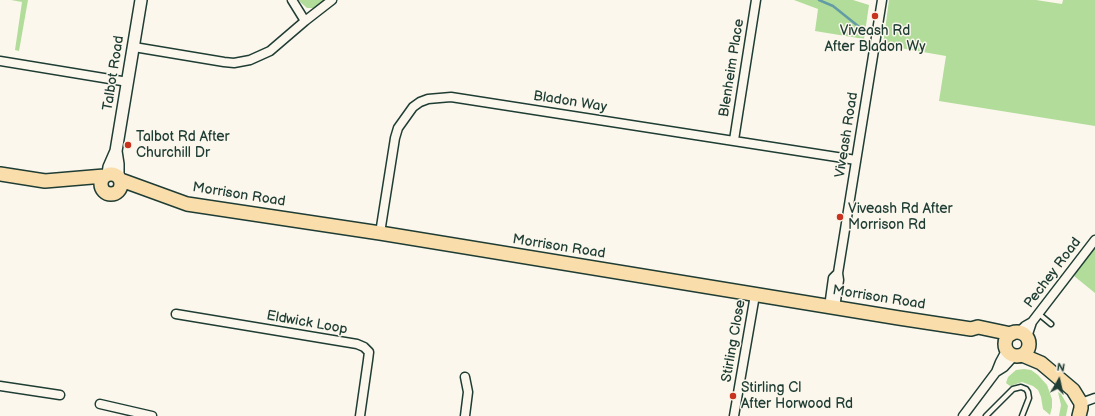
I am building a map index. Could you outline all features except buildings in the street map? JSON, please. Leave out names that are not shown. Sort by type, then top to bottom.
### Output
[{"type":"main road","name":"Talbot Road","points":[[114,180],[109,168],[116,151],[141,0]]},
{"type":"main road","name":"Morrison Road","points":[[0,174],[45,181],[95,176],[144,189],[187,204],[380,233],[971,329],[975,334],[995,340],[1017,344],[1038,355],[1042,363],[1073,390],[1081,403]]},
{"type":"main road","name":"Morrison Road","points":[[64,180],[104,191],[100,184],[114,180]]},
{"type":"main road","points":[[1079,416],[1081,403]]},
{"type":"street","points":[[292,0],[305,21]]},
{"type":"street","points":[[134,46],[224,62],[243,62],[270,51],[332,0]]},
{"type":"street","name":"Blenheim Place","points":[[734,140],[755,0]]},
{"type":"street","name":"Viveash Road","points":[[832,307],[839,280],[838,273],[882,0]]},
{"type":"street","points":[[0,61],[128,82]]},
{"type":"street","name":"Bladon Way","points":[[380,233],[395,138],[398,128],[413,107],[428,99],[451,97],[856,160]]},
{"type":"street","name":"Pechey Road","points":[[965,415],[996,372],[1004,368],[1025,326],[1032,322],[1095,240]]},
{"type":"street","name":"Stirling Close","points":[[734,416],[755,295]]},
{"type":"street","name":"Eldwick Loop","points":[[176,314],[357,344],[364,347],[369,352],[360,416]]},
{"type":"street","points":[[465,377],[468,392],[465,416]]},
{"type":"street","points":[[0,386],[60,395]]},
{"type":"street","points":[[1081,403],[1095,398]]},
{"type":"street","points":[[100,404],[152,416]]},
{"type":"lane","points":[[1038,313],[1051,324]]},
{"type":"lane","points":[[986,416],[1013,389],[1021,387],[1026,388],[1029,398],[1022,416]]},
{"type":"green space","points":[[11,0],[28,0],[19,51],[15,50],[22,2]]},
{"type":"green space","points":[[298,0],[326,0],[319,6],[307,8]]},
{"type":"green space","points":[[794,0],[853,0],[869,5],[864,39],[815,31],[818,9]]},
{"type":"green space","points":[[889,0],[1036,0],[1062,4],[1063,0],[1095,0],[1095,126],[939,101],[946,56],[883,45]]},
{"type":"green space","points":[[1095,243],[1095,293],[1074,276]]},
{"type":"green space","points":[[1016,370],[1031,370],[1047,385],[1052,399],[1050,415],[1043,409],[1038,390],[1033,386],[1022,382],[1010,386],[1006,383],[1008,377]]},
{"type":"green space","points":[[1058,392],[1061,394],[1068,406],[1066,416],[1059,416],[1061,405]]},
{"type":"waterway","points":[[819,0],[833,6],[863,30]]},
{"type":"place","name":"Viveash Rd After Bladon Wy","points":[[875,16]]},
{"type":"place","name":"Talbot Rd After Churchill Dr","points":[[128,145]]},
{"type":"place","name":"Viveash Rd After Morrison Rd","points":[[840,217]]},
{"type":"place","name":"Stirling Cl After Horwood Rd","points":[[733,396]]}]
